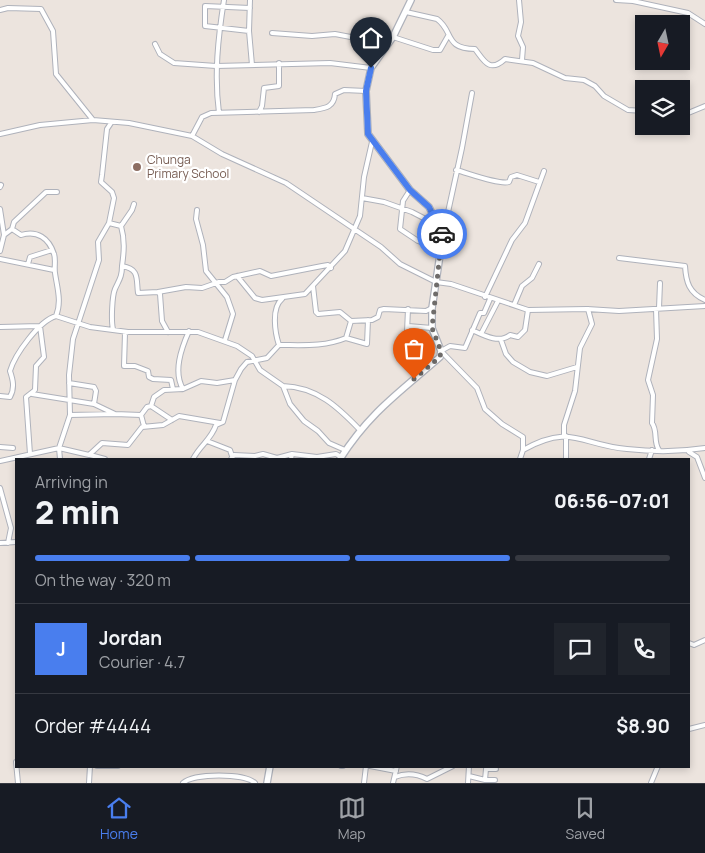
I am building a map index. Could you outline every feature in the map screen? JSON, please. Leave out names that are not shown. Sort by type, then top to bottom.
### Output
[{"type":"street","points":[[218,113],[216,48],[221,29],[224,0]]},
{"type":"street","points":[[250,0],[249,31],[252,65]]},
{"type":"street","points":[[411,0],[393,37],[371,68],[366,91],[368,134],[372,142],[410,190],[429,207],[443,235]]},
{"type":"street","points":[[519,0],[522,22],[518,36],[523,47],[522,60]]},
{"type":"street","points":[[616,0],[633,1],[688,13],[705,24]]},
{"type":"street","points":[[249,31],[205,26],[205,6],[250,8]]},
{"type":"street","points":[[0,10],[8,8],[41,9],[53,32],[56,74],[93,120]]},
{"type":"street","points":[[406,12],[441,22],[448,36],[464,49],[475,49],[483,61],[494,65],[500,64],[505,59],[522,60],[565,78],[584,80],[595,86],[604,96],[628,110],[635,110]]},
{"type":"street","points":[[272,33],[312,36],[335,34],[387,44]]},
{"type":"street","points":[[393,37],[433,50],[440,50],[448,36]]},
{"type":"street","points":[[155,44],[160,54],[174,63],[216,66],[330,63],[371,68]]},
{"type":"street","points":[[259,112],[262,106],[264,88],[279,86],[279,63]]},
{"type":"street","points":[[192,136],[204,115],[327,108],[334,101],[335,94],[340,90],[366,91]]},
{"type":"street","points":[[472,93],[443,235],[432,308],[432,328],[441,351],[478,388],[485,409],[502,424],[523,436],[523,450],[520,458]]},
{"type":"street","points":[[690,113],[704,108]]},
{"type":"street","points":[[0,134],[40,125],[93,120],[129,123],[192,136],[222,154],[286,183],[354,229],[400,264],[436,282],[451,284],[490,299],[528,310],[588,309],[619,311],[705,306]]},
{"type":"street","points":[[60,458],[59,448],[70,415],[68,399],[72,339],[79,324],[80,313],[99,260],[98,242],[109,223],[114,198],[112,192],[102,182],[107,128],[112,123]]},
{"type":"street","points":[[237,276],[255,298],[262,300],[282,299],[305,294],[345,251],[360,216],[364,177],[372,142]]},
{"type":"street","points":[[456,170],[486,177],[499,183],[509,182],[511,177],[517,175],[539,182]]},
{"type":"street","points":[[485,297],[512,240],[525,223],[544,172]]},
{"type":"street","points":[[410,190],[402,209],[400,228],[404,233],[418,241],[442,250]]},
{"type":"street","points":[[4,235],[12,229],[14,222],[46,192],[57,192]]},
{"type":"street","points":[[362,198],[402,209],[439,226]]},
{"type":"street","points":[[113,329],[110,315],[115,289],[122,278],[125,243],[121,226],[134,204]]},
{"type":"street","points":[[0,209],[4,235],[0,251]]},
{"type":"street","points":[[197,210],[196,219],[203,245],[207,273],[227,297],[233,314],[225,340]]},
{"type":"street","points":[[109,223],[121,226]]},
{"type":"street","points":[[12,229],[21,234],[37,233],[50,244],[55,255],[54,270],[59,303],[56,316]]},
{"type":"street","points":[[28,264],[30,258],[52,250]]},
{"type":"street","points":[[619,258],[685,266],[685,278],[689,286],[698,297],[705,300]]},
{"type":"street","points":[[0,260],[54,270]]},
{"type":"street","points":[[514,306],[518,294],[532,278],[539,264]]},
{"type":"street","points":[[122,266],[133,269],[138,276],[138,293],[186,287],[194,289],[260,271],[272,276],[322,266],[331,268]]},
{"type":"street","points":[[659,450],[656,445],[656,427],[652,423],[653,394],[648,380],[657,338],[657,308],[660,283]]},
{"type":"street","points":[[313,286],[316,312],[318,314],[340,312],[351,321],[368,320],[378,317],[380,310],[408,309],[426,311],[432,308]]},
{"type":"street","points":[[158,292],[162,321],[168,332]]},
{"type":"street","points":[[279,345],[275,329],[276,307],[282,299]]},
{"type":"street","points":[[441,351],[450,346],[465,348],[480,313],[484,313],[490,299]]},
{"type":"street","points":[[481,334],[498,301]]},
{"type":"street","points":[[404,335],[407,332],[408,326],[408,309]]},
{"type":"street","points":[[566,458],[566,418],[575,391],[580,348],[592,324],[588,309]]},
{"type":"street","points":[[472,330],[501,340],[510,335],[518,337],[526,324],[528,310]]},
{"type":"street","points":[[0,396],[8,398],[11,394],[14,380],[10,371],[12,363],[43,321],[56,316],[79,324],[128,332],[198,332],[225,340],[247,352],[260,370],[284,386],[316,393],[328,400],[360,430]]},
{"type":"street","points":[[279,345],[302,347],[330,344],[346,338],[367,344],[368,320]]},
{"type":"street","points":[[346,338],[351,321]]},
{"type":"street","points":[[0,327],[40,326]]},
{"type":"street","points":[[30,454],[26,397],[35,390],[36,366],[44,357],[40,326]]},
{"type":"street","points":[[408,326],[432,328]]},
{"type":"street","points":[[128,332],[125,333],[124,366],[135,366],[148,372],[149,377],[153,379],[171,380],[173,388]]},
{"type":"street","points":[[183,389],[178,380],[178,370],[189,332]]},
{"type":"street","points":[[501,340],[506,354],[513,362],[530,372],[548,376],[577,368]]},
{"type":"street","points":[[194,458],[203,443],[207,442],[216,425],[223,422],[235,380],[247,362],[267,358],[279,345]]},
{"type":"street","points":[[207,442],[230,450],[232,457],[255,457],[263,454],[277,458],[292,456],[316,457],[336,454],[341,458],[360,430],[396,393],[440,357],[441,351]]},
{"type":"street","points":[[141,415],[147,407],[151,406],[157,395],[173,388],[183,389],[201,381],[217,383],[235,380]]},
{"type":"street","points":[[69,383],[94,388],[96,391],[94,404]]},
{"type":"street","points":[[284,386],[290,404],[304,421],[318,430],[329,443],[345,450]]},
{"type":"street","points":[[32,394],[94,404],[115,414]]},
{"type":"street","points":[[151,406],[172,420]]},
{"type":"street","points":[[70,415],[141,415]]},
{"type":"street","points":[[141,415],[144,426]]},
{"type":"street","points":[[89,455],[102,443],[128,445],[135,433],[144,426],[163,425],[184,416],[220,424]]},
{"type":"street","points":[[523,450],[537,442],[565,436],[582,437],[603,445],[627,449],[689,452],[705,448]]},
{"type":"street","points":[[0,447],[13,448]]},
{"type":"street","points":[[0,460],[59,448],[101,458]]},
{"type":"street","points":[[649,458],[652,450]]},
{"type":"street","points":[[689,452],[697,457],[705,478]]},
{"type":"street","points":[[0,488],[11,528],[8,543]]},
{"type":"street","points":[[0,544],[15,542]]},
{"type":"street","points":[[690,643],[694,644],[705,640]]},
{"type":"street","points":[[690,730],[705,725]]},
{"type":"street","points":[[17,768],[18,783]]},
{"type":"street","points":[[89,783],[90,768]]},
{"type":"street","points":[[267,783],[270,768]]},
{"type":"street","points":[[364,783],[366,768]]},
{"type":"street","points":[[395,777],[400,774],[417,775],[426,780],[449,768]]},
{"type":"street","points":[[468,783],[469,768]]},
{"type":"street","points":[[651,783],[657,768]]},
{"type":"street","points":[[393,783],[397,769]]},
{"type":"street","points":[[485,780],[486,769],[496,769]]},
{"type":"street","points":[[183,783],[188,779],[197,777],[232,776],[248,778],[255,783]]},
{"type":"street","points":[[469,776],[485,780],[495,780]]},
{"type":"way so far","points":[[414,379],[440,357],[441,351],[433,335],[432,308],[442,250],[442,234]]},
{"type":"place","name":"Chunga Primary School","points":[[137,167]]},
{"type":"route","points":[[371,68],[366,91],[368,134],[372,142],[410,190],[429,207],[442,234]]}]
